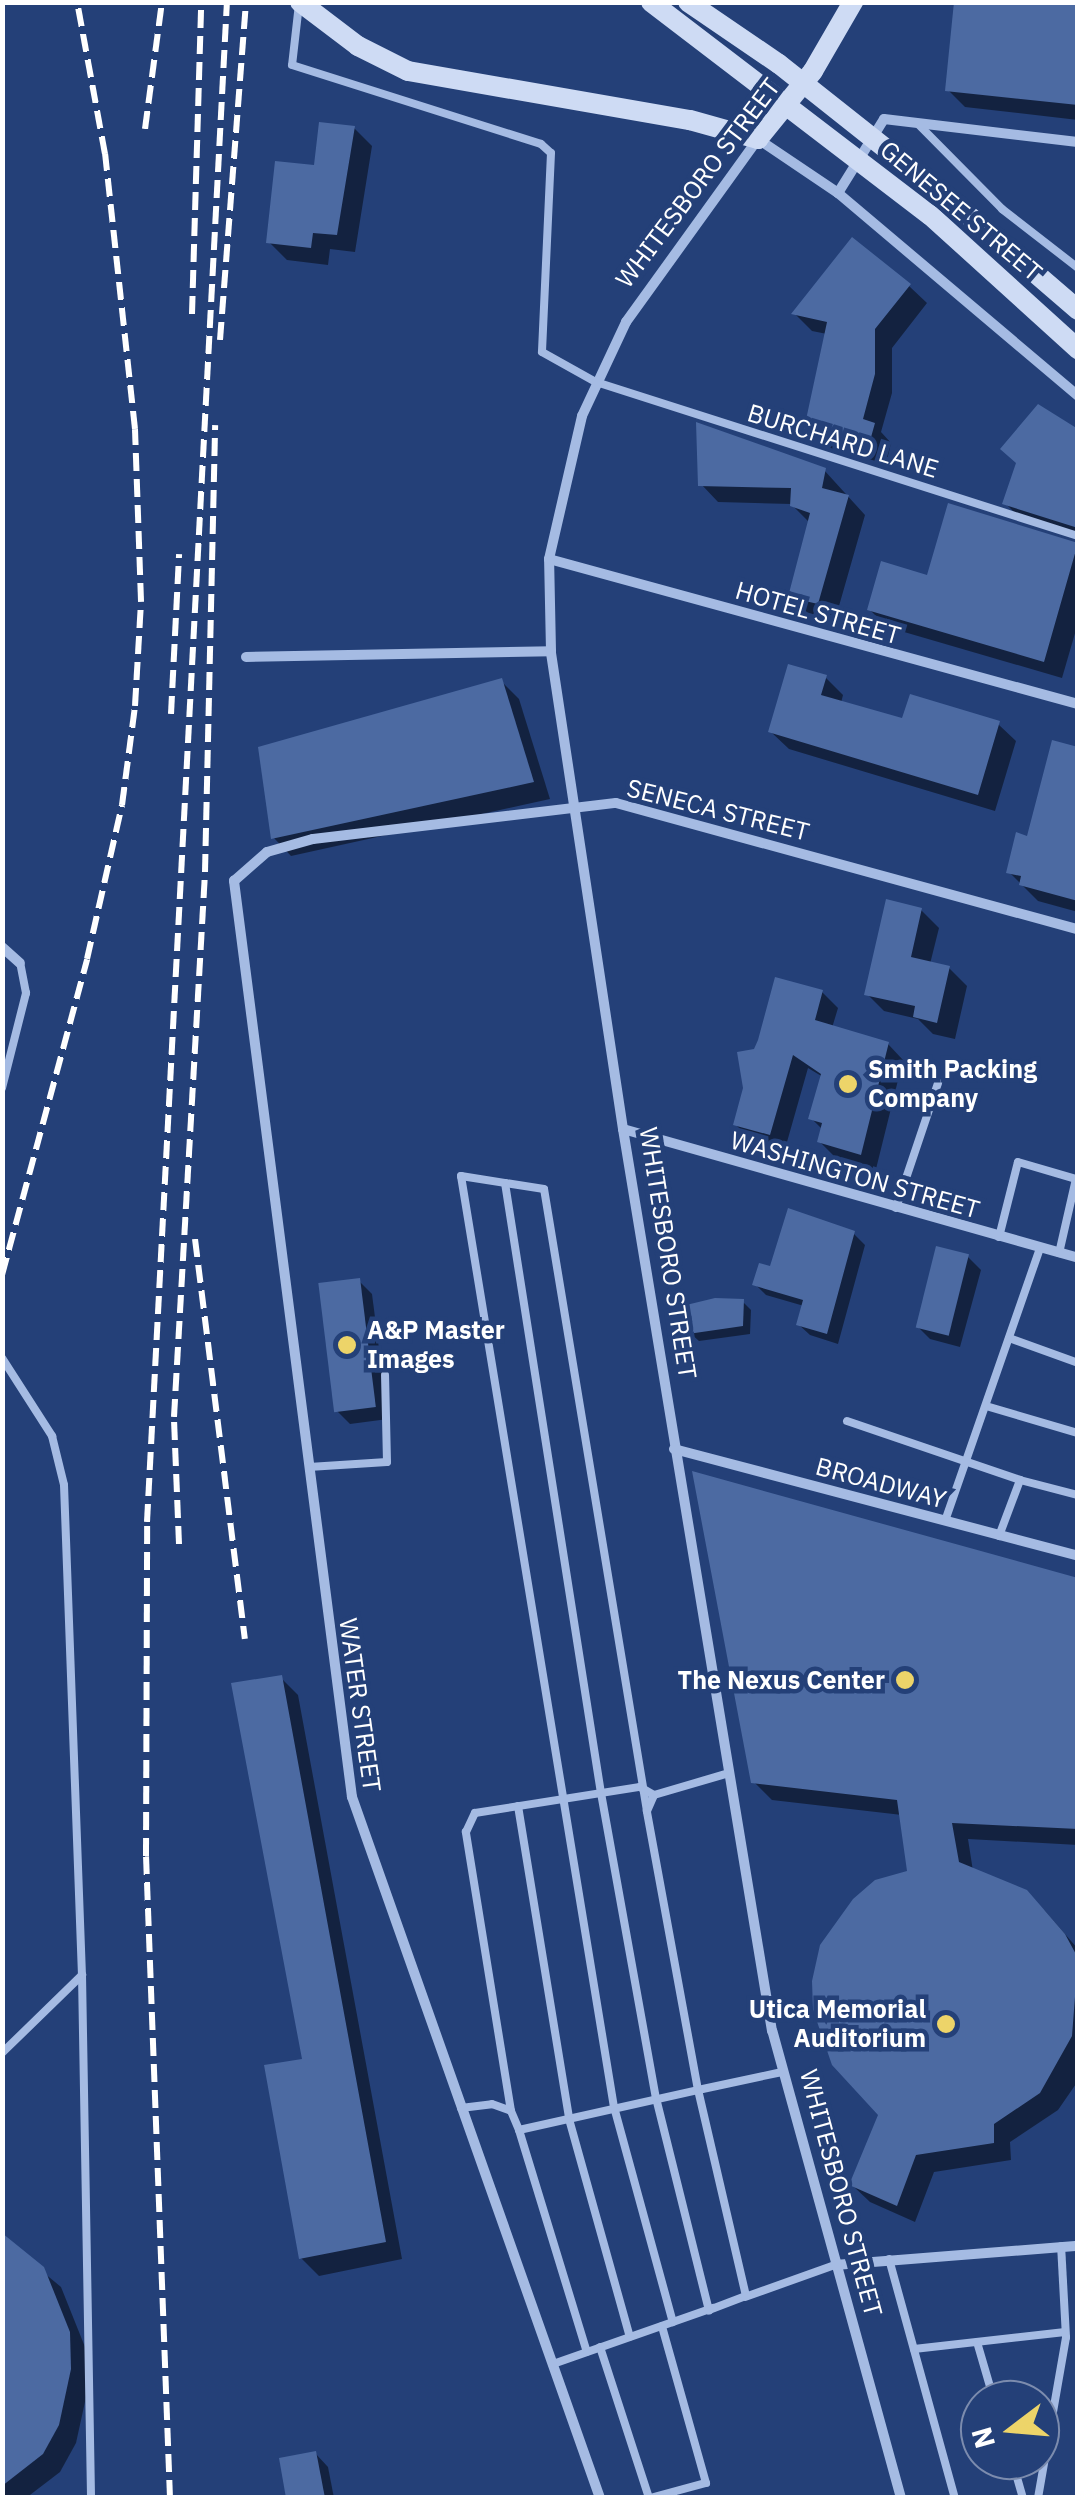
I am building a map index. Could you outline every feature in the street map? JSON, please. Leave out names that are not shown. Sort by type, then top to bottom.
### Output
[{"type":"main road","points":[[300,2],[347,37],[408,71],[690,120],[758,139]]},
{"type":"main road","name":"GENESEE STREET","points":[[651,2],[808,117],[930,215],[1078,348]]},
{"type":"main road","name":"GENESEE STREET","points":[[688,2],[821,98],[948,197],[1078,310]]},
{"type":"main road","name":"WHITESBORO STREET","points":[[758,139],[813,72],[852,2]]},
{"type":"street","points":[[838,193],[874,125],[884,119],[1078,142]]},
{"type":"street","name":"WHITESBORO STREET","points":[[758,139],[644,292],[582,416],[549,559],[551,651],[578,802],[623,1130],[726,1774],[782,2072],[900,2498]]},
{"type":"street","points":[[758,139],[838,193],[1078,396]]},
{"type":"street","name":"HOTEL STREET","points":[[549,559],[1078,704]]},
{"type":"street","points":[[246,657],[551,651]]},
{"type":"street","name":"SENECA STREET","points":[[234,881],[266,852],[313,839],[578,802],[616,803],[1078,929]]},
{"type":"street","name":"WATER STREET","points":[[234,881],[352,1796],[600,2498]]},
{"type":"street","points":[[2,947],[20,963]]},
{"type":"street","name":"WASHINGTON STREET","points":[[623,1130],[1078,1258]]},
{"type":"street","name":"BROADWAY","points":[[674,1449],[1078,1556]]},
{"type":"street","points":[[835,2265],[1078,2246]]},
{"type":"lane","name":"BURCHARD LANE","points":[[300,2],[292,66],[540,144],[551,153],[542,352],[596,382],[1078,536]]},
{"type":"lane","points":[[918,123],[1002,209],[1078,268]]},
{"type":"lane","points":[[2,1088],[26,993],[20,963]]},
{"type":"lane","points":[[896,1208],[938,1083]]},
{"type":"lane","points":[[999,1237],[1018,1162],[1076,1179],[1060,1253]]},
{"type":"lane","points":[[673,2322],[614,2107],[559,1798],[461,1176],[544,1189],[640,1786],[698,2090],[746,2296]]},
{"type":"lane","points":[[505,1183],[600,1792],[656,2098],[709,2310]]},
{"type":"lane","points":[[945,1521],[1040,1248]]},
{"type":"lane","points":[[1009,1338],[1077,1359]]},
{"type":"lane","points":[[2,1358],[52,1436],[64,1485],[82,1974],[90,2498]]},
{"type":"lane","points":[[309,1467],[386,1462],[385,1376]]},
{"type":"lane","points":[[986,1406],[1078,1433]]},
{"type":"lane","points":[[847,1420],[1020,1480],[1078,1495]]},
{"type":"lane","points":[[999,1536],[1020,1480]]},
{"type":"lane","points":[[587,2352],[511,2110],[466,1832],[475,1813],[640,1786],[654,1795],[726,1774]]},
{"type":"lane","points":[[647,1812],[654,1795]]},
{"type":"lane","points":[[518,1806],[568,2119],[630,2337]]},
{"type":"lane","points":[[2,2053],[82,1974]]},
{"type":"lane","points":[[520,2130],[782,2072]]},
{"type":"lane","points":[[460,2108],[492,2104],[511,2110]]},
{"type":"lane","points":[[1038,2498],[1061,2391],[1066,2332],[1060,2246]]},
{"type":"lane","points":[[889,2259],[955,2498]]},
{"type":"lane","points":[[554,2364],[835,2265]]},
{"type":"lane","points":[[600,2348],[650,2498],[706,2483],[662,2326]]},
{"type":"lane","points":[[914,2349],[1066,2332]]},
{"type":"lane","points":[[977,2342],[988,2380]]},
{"type":"building","points":[[954,2],[1078,2],[1078,105],[945,91]]},
{"type":"building","points":[[319,122],[355,126],[337,235],[313,233],[311,248],[266,243],[275,161],[314,165]]},
{"type":"building","points":[[852,237],[911,284],[875,329],[875,374],[863,419],[875,423],[868,448],[804,429],[827,322],[791,314]]},
{"type":"building","points":[[1038,404],[1078,429],[1078,528],[1002,504],[1016,463],[1000,449]]},
{"type":"building","points":[[696,422],[826,468],[822,488],[849,495],[818,604],[788,597],[810,513],[790,506],[791,488],[698,486]]},
{"type":"building","points":[[948,503],[1078,543],[1044,662],[867,610],[881,561],[927,575]]},
{"type":"building","points":[[788,664],[827,675],[821,695],[902,718],[910,694],[1000,721],[978,795],[768,732]]},
{"type":"building","points":[[502,678],[534,782],[271,839],[258,747]]},
{"type":"building","points":[[1052,740],[1078,747],[1078,901],[1019,885],[1021,876],[1006,873],[1016,832],[1027,836]]},
{"type":"building","points":[[886,899],[922,908],[911,957],[950,966],[937,1023],[913,1017],[915,1006],[864,995]]},
{"type":"building","points":[[775,977],[823,990],[815,1020],[889,1042],[861,1155],[817,1142],[822,1123],[808,1119],[821,1074],[793,1055],[770,1135],[733,1125],[743,1088],[737,1052],[754,1049]]},
{"type":"building","points":[[788,1208],[855,1231],[827,1334],[796,1325],[803,1300],[752,1285],[759,1263],[770,1266]]},
{"type":"building","points":[[936,1246],[969,1254],[949,1336],[916,1328]]},
{"type":"building","name":"A&P Master Images","points":[[360,1278],[376,1407],[334,1412],[318,1283]]},
{"type":"building","points":[[715,1298],[744,1299],[743,1326],[688,1334],[682,1306]]},
{"type":"building","name":"The Nexus Center","points":[[692,1471],[1078,1578],[1078,1829],[952,1823],[959,1862],[1027,1890],[1065,1934],[1078,1958],[1072,2036],[1040,2093],[994,2124],[994,2143],[916,2155],[897,2206],[849,2185],[878,2115],[832,2065],[813,2010],[812,1981],[820,1945],[853,1899],[875,1880],[907,1871],[897,1800],[751,1783]]},
{"type":"building","points":[[282,1675],[386,2242],[299,2259],[264,2065],[302,2059],[231,1683]]},
{"type":"building","points":[[2,2233],[44,2267],[70,2332],[71,2369],[59,2425],[43,2454],[2,2486]]},
{"type":"building","points":[[316,2451],[325,2498],[286,2498],[279,2458]]},
{"type":"railway","points":[[2,1275],[87,959],[122,805],[135,706],[141,601],[135,429],[105,154],[77,2]]},
{"type":"railway","points":[[145,129],[162,2]]},
{"type":"railway","points":[[192,314],[201,2]]},
{"type":"railway","points":[[170,2498],[146,1856],[147,1522],[227,2]]},
{"type":"railway","points":[[220,340],[246,2]]},
{"type":"railway","points":[[179,1544],[174,1417],[205,872],[215,425]]},
{"type":"railway","points":[[171,714],[179,554]]},
{"type":"railway","points":[[195,1239],[245,1639]]},
{"type":"place","name":"Smith Packing Company","points":[[848,1084]]},
{"type":"place","name":"A&P Master Images","points":[[347,1345]]},
{"type":"place","name":"The Nexus Center","points":[[905,1680]]},
{"type":"place","name":"Utica Memorial Auditorium","points":[[946,2024]]}]
